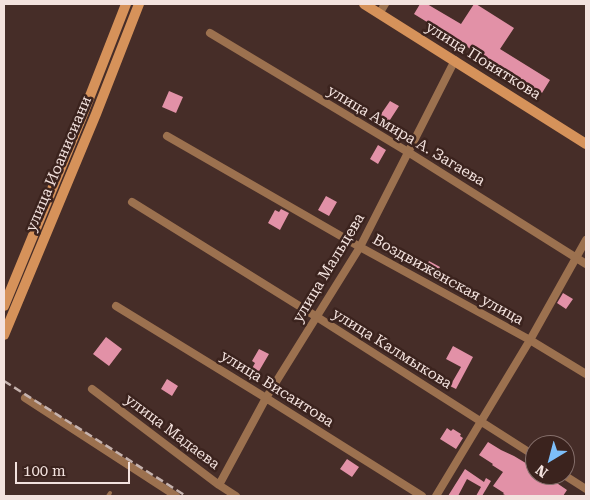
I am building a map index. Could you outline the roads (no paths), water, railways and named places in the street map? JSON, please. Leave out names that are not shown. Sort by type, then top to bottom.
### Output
[{"type":"main road","name":"улица Иоанисиани","points":[[4,306],[126,4]]},
{"type":"main road","name":"улица Иоанисиани","points":[[4,335],[96,114],[139,4]]},
{"type":"main road","name":"улица Поняткова","points":[[364,4],[586,144]]},
{"type":"street","points":[[379,14],[385,4]]},
{"type":"street","name":"улица Амира А. Загаева","points":[[210,33],[408,152],[586,264]]},
{"type":"street","name":"улица Мальцева","points":[[219,485],[266,398],[360,247],[455,60]]},
{"type":"street","name":"Воздвиженская улица","points":[[166,136],[360,247],[530,340],[586,374]]},
{"type":"street","name":"улица Калмыкова","points":[[132,202],[525,450]]},
{"type":"street","points":[[436,496],[530,340],[586,240]]},
{"type":"street","name":"улица Висаитова","points":[[116,306],[422,496]]},
{"type":"street","name":"улица Мадаева","points":[[92,389],[236,496]]},
{"type":"street","points":[[25,398],[176,496]]},
{"type":"street","points":[[575,482],[586,489]]},
{"type":"railway","points":[[4,381],[186,496]]}]
